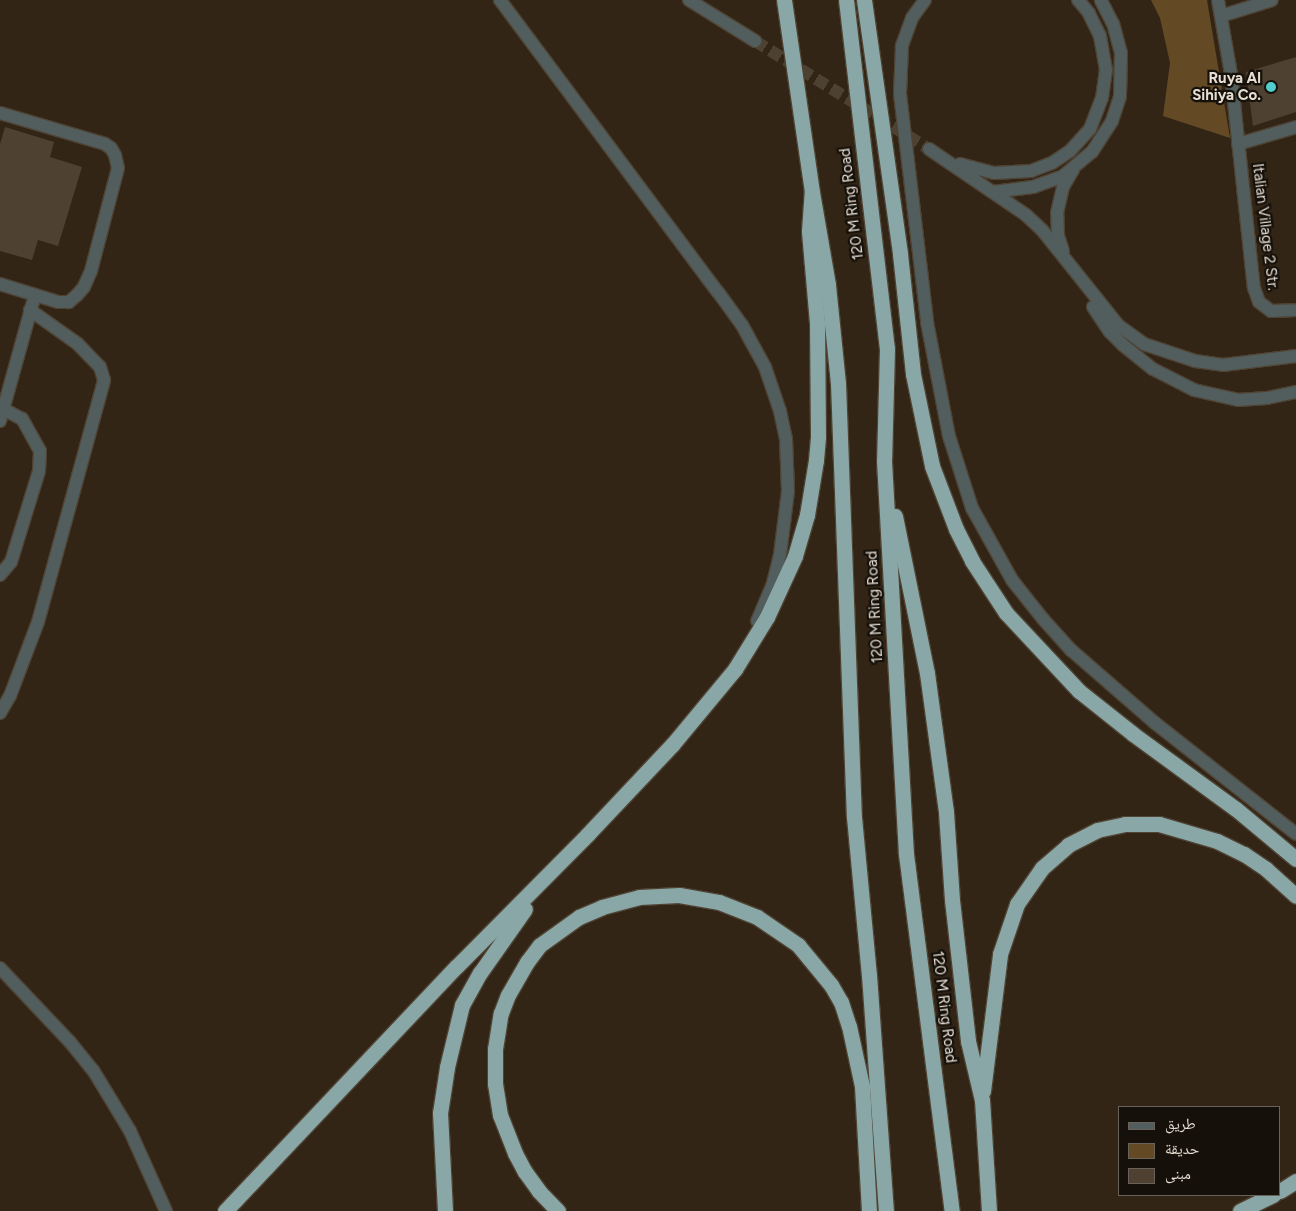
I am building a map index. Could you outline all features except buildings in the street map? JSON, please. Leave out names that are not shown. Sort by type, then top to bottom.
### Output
[{"type":"highway","name":"120 M Ring Road","points":[[784,0],[812,192],[828,285],[838,383],[854,817],[869,975],[886,1211]]},
{"type":"highway","name":"120 M Ring Road","points":[[846,0],[887,349],[884,461],[906,854],[952,1211]]},
{"type":"highway","points":[[864,0],[900,254],[913,374],[932,466],[956,529],[972,562],[1006,613],[1079,691],[1133,734],[1236,809],[1296,859]]},
{"type":"highway","points":[[230,1206],[450,973],[547,877],[672,745],[735,669],[766,617],[795,556],[813,484],[818,436],[817,323],[809,231],[812,192]]},
{"type":"highway","points":[[884,461],[927,673],[946,812],[952,900],[968,1041],[982,1100],[989,1211]]},
{"type":"highway","points":[[982,1100],[1000,954],[1017,904],[1042,868],[1068,845],[1097,830],[1125,824],[1159,824],[1218,841],[1266,869],[1296,896]]},
{"type":"highway","points":[[445,1211],[440,1114],[447,1068],[462,1005],[480,973],[547,877]]},
{"type":"highway","points":[[558,1211],[525,1172],[515,1153],[500,1115],[495,1084],[495,1049],[501,1013],[508,995],[527,962],[540,945],[579,917],[602,907],[639,897],[679,895],[719,902],[757,917],[798,945],[831,985],[841,1002],[849,1026],[862,1086],[869,1211]]},
{"type":"highway","points":[[1281,1190],[1296,1181]]},
{"type":"highway","points":[[1240,1211],[1272,1196]]},
{"type":"street","points":[[500,0],[732,312],[756,350],[774,394],[786,439],[788,461],[785,525],[772,586],[735,669]]},
{"type":"street","points":[[689,0],[755,41]]},
{"type":"street","points":[[925,0],[912,18],[902,46],[900,94],[927,322],[949,436],[972,508],[1012,580],[1042,619],[1071,650],[1155,723],[1296,834]]},
{"type":"street","points":[[942,158],[994,173],[1031,171],[1062,156],[1084,136],[1099,109],[1106,70],[1100,36],[1089,13],[1078,0]]},
{"type":"street","points":[[1101,0],[1119,38],[1122,67],[1120,96],[1112,121],[1103,138],[1073,170],[1063,188],[1056,226],[1062,250],[1093,307],[1110,332],[1153,369],[1194,390],[1238,400],[1261,402],[1296,398]]},
{"type":"street","name":"Italian Village 2 Str.","points":[[1218,0],[1231,74],[1256,296],[1262,306],[1270,311],[1278,313],[1296,310]]},
{"type":"street","points":[[1221,16],[1272,0]]},
{"type":"street","points":[[0,113],[105,144],[112,148],[118,168],[91,271],[84,286],[69,302],[58,302],[0,284]]},
{"type":"street","name":"Italian Village 2 Str.","points":[[1238,144],[1296,126]]},
{"type":"street","points":[[929,149],[1032,220],[1118,326],[1144,344],[1167,353],[1210,364],[1296,360]]},
{"type":"street","points":[[994,192],[1033,188],[1073,170]]},
{"type":"street","points":[[0,575],[11,562],[39,471],[40,451],[22,419],[2,415],[35,295]]},
{"type":"street","points":[[0,713],[10,696],[38,622],[104,380],[100,366],[78,344],[30,310]]},
{"type":"street","points":[[1255,362],[1296,356]]},
{"type":"street","points":[[1238,400],[1267,398],[1296,392]]},
{"type":"street","points":[[0,968],[70,1042],[93,1070],[130,1131],[166,1211]]},
{"type":"street","points":[[130,1131],[158,1211]]},
{"type":"street","points":[[161,1198],[170,1211]]},
{"type":"street","points":[[221,1211],[230,1206]]},
{"type":"green space","points":[[1151,0],[1207,0],[1230,138],[1163,116],[1170,63],[1160,18]]},
{"type":"tunnel","points":[[755,41],[929,149]]},
{"type":"place","name":"Ruya Al Sihiya Co.","points":[[1271,87]]}]
